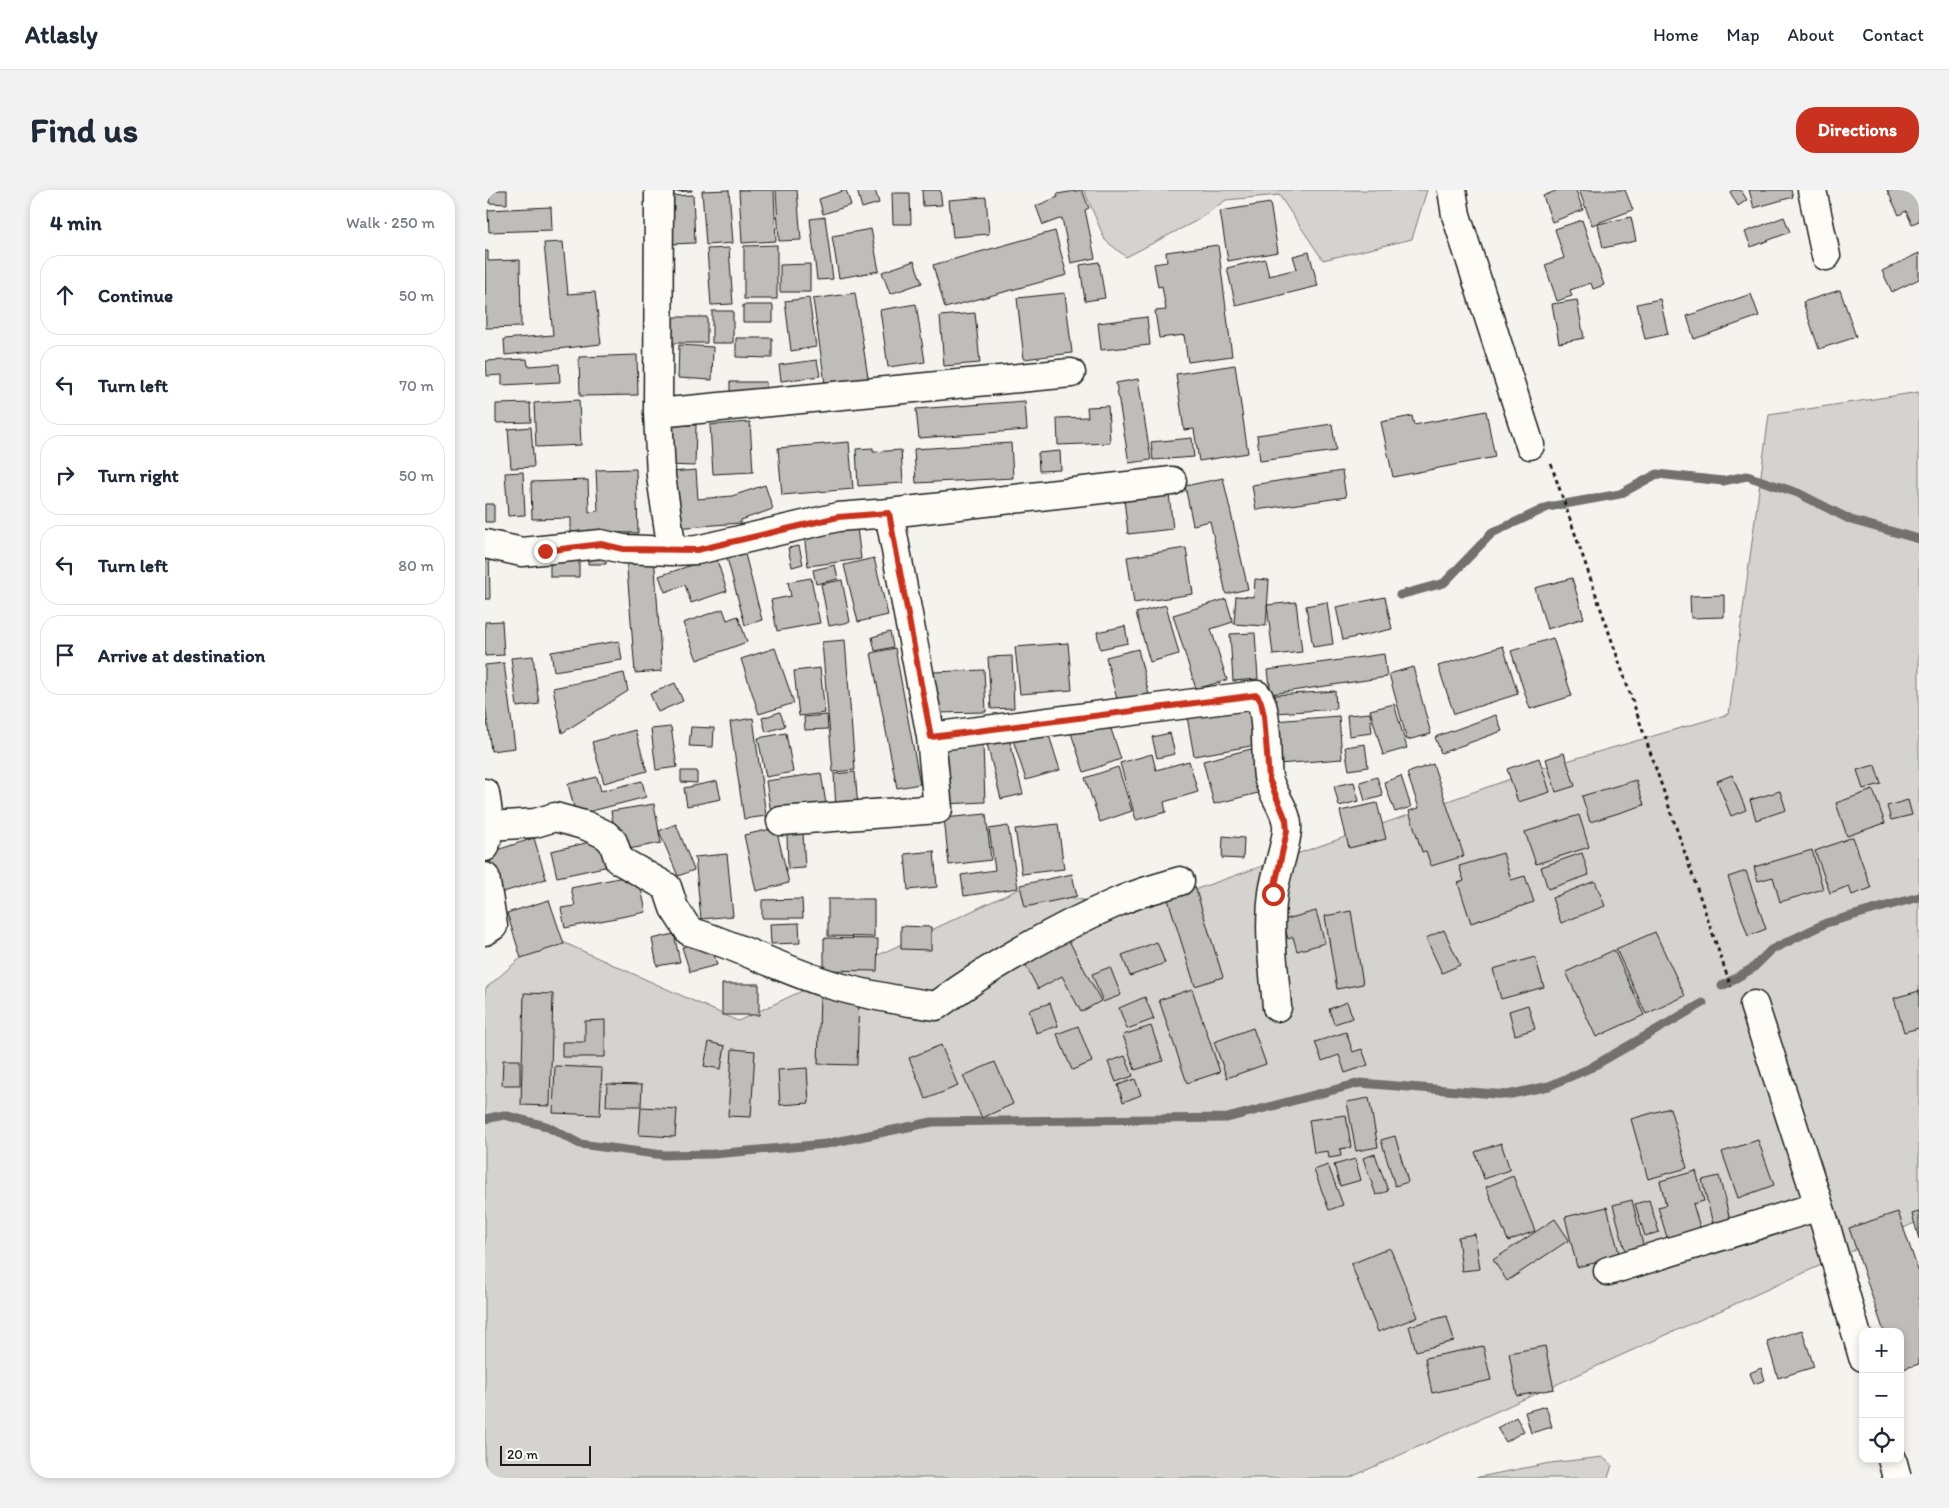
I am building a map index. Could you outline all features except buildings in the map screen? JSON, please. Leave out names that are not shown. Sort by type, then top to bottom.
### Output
[{"type":"street","points":[[659,190],[658,413],[661,476],[672,551]]},
{"type":"street","points":[[1452,190],[1456,215],[1530,445]]},
{"type":"street","points":[[1812,190],[1826,256]]},
{"type":"street","points":[[658,413],[1071,373]]},
{"type":"street","points":[[485,544],[522,552],[601,544],[623,549],[697,550],[838,517],[1172,481]]},
{"type":"street","points":[[781,821],[938,809],[931,737],[889,513]]},
{"type":"street","points":[[931,737],[1257,695],[1261,702],[1264,716],[1269,779],[1286,820],[1287,831],[1273,894],[1270,930],[1277,1007]]},
{"type":"street","points":[[485,792],[487,837],[555,817],[587,826],[606,835],[613,842],[619,860],[667,886],[674,908],[689,931],[728,943],[771,963],[831,984],[884,998],[936,1006],[986,970],[1048,935],[1123,900],[1180,881]]},
{"type":"street","points":[[485,876],[493,926],[485,931]]},
{"type":"street","points":[[1754,1006],[1819,1206],[1859,1342]]},
{"type":"street","points":[[1608,1271],[1819,1206]]},
{"type":"street","points":[[1893,1463],[1897,1478]]},
{"type":"path","points":[[1551,462],[1732,988]]},
{"type":"shaded area","points":[[1084,190],[1427,190],[1412,239],[1323,260],[1279,195],[1226,200],[1196,221],[1126,257],[1105,240]]},
{"type":"shaded area","points":[[1919,392],[1919,1221],[1349,1478],[485,1478],[485,989],[547,935],[738,1021],[1023,887],[1134,911],[1539,769],[1729,714],[1769,415]]},
{"type":"shaded area","points":[[1602,1457],[1612,1465],[1608,1478],[1474,1478],[1550,1463]]},
{"type":"waterway","points":[[1400,595],[1444,583],[1492,533],[1548,507],[1620,494],[1657,474],[1723,481],[1747,476],[1798,493],[1851,520],[1919,539]]},
{"type":"waterway","points":[[1722,986],[1753,968],[1771,950],[1826,923],[1919,897]]},
{"type":"waterway","points":[[485,1119],[504,1115],[546,1126],[580,1144],[663,1155],[714,1154],[826,1144],[932,1122],[1227,1118],[1360,1083],[1507,1095],[1549,1086],[1590,1068],[1703,1003]]},
{"type":"route","points":[[545,551],[601,544],[623,549],[697,550],[838,517],[889,513],[931,737],[1257,695],[1260,698],[1264,716],[1269,779],[1286,820],[1287,831],[1273,894]]}]
